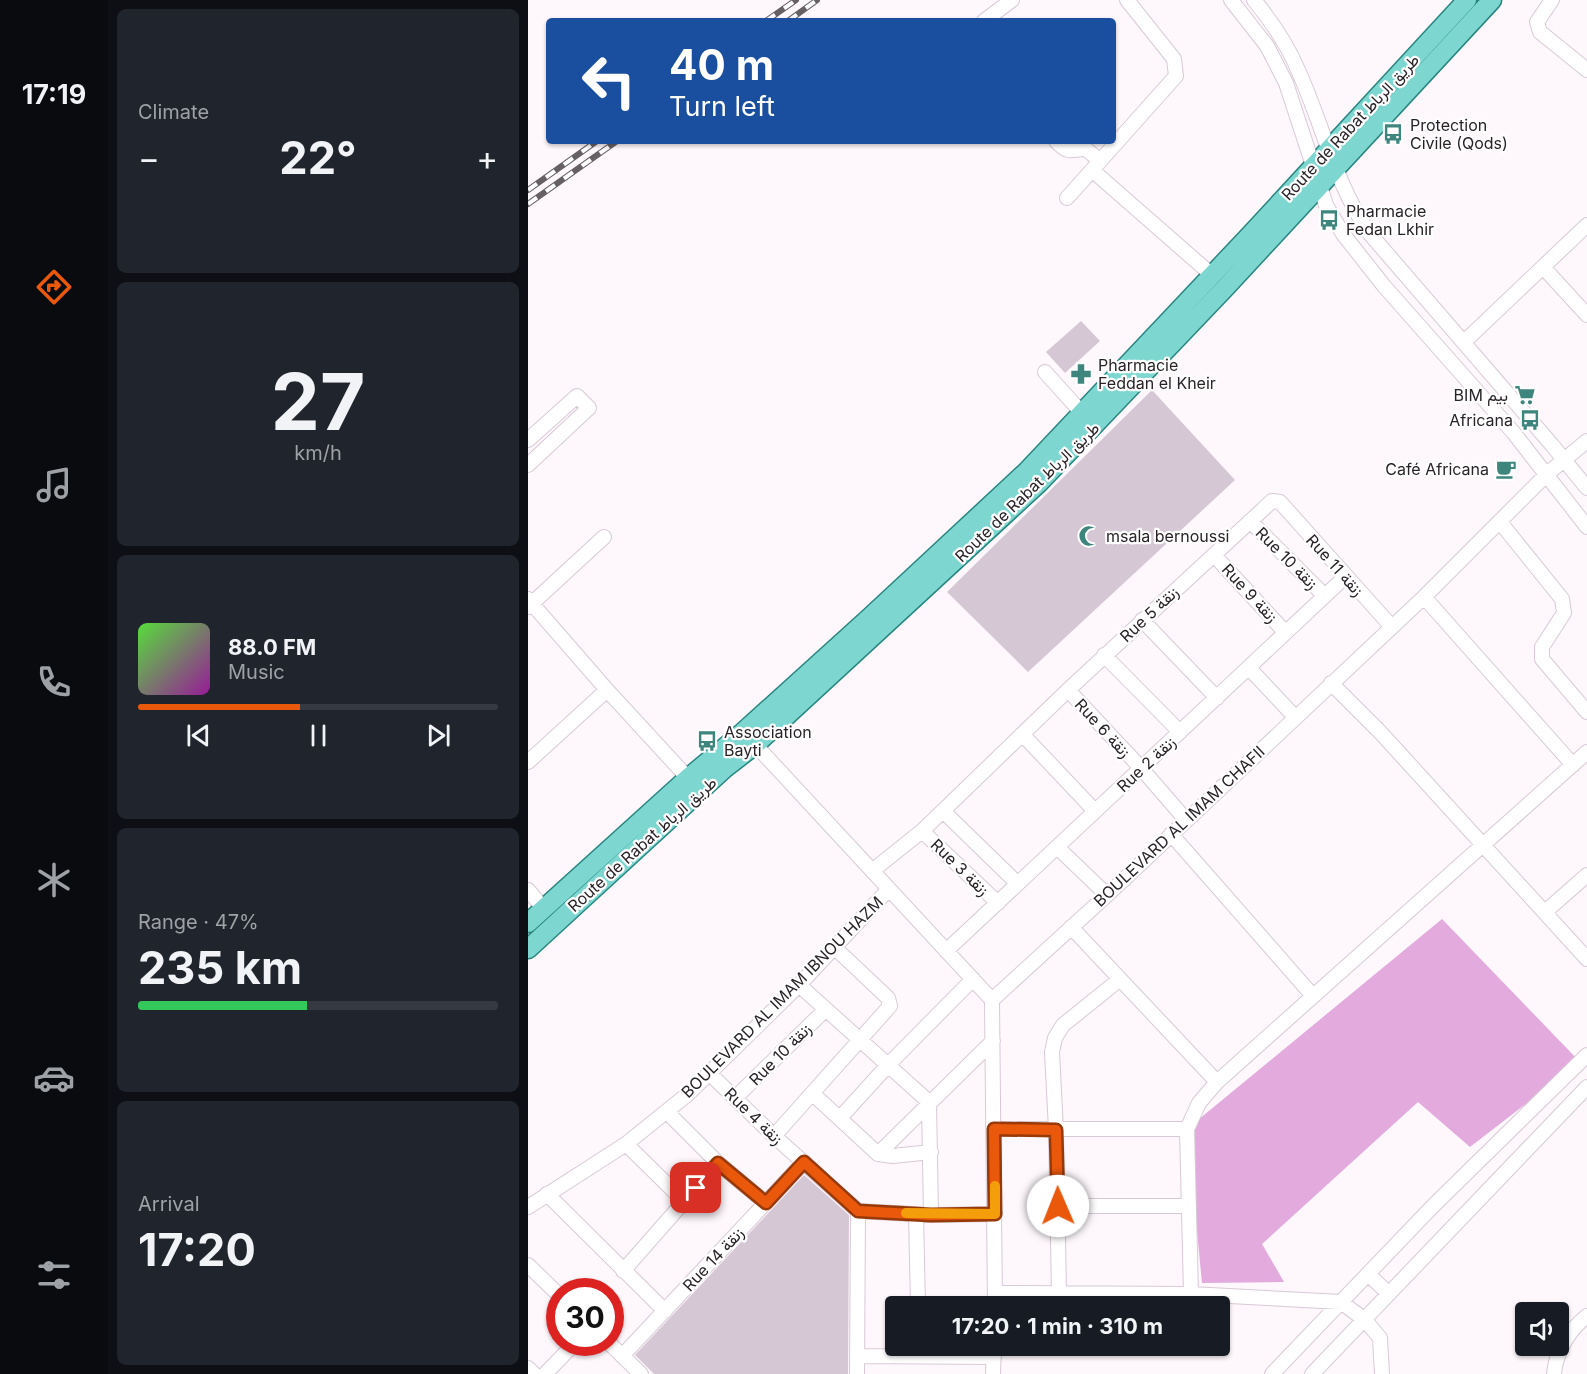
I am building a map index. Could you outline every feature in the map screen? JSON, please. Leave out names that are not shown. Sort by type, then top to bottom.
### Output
[{"type":"main road","name":"Route de Rabat طريق الرباط","points":[[528,948],[724,770],[749,738],[869,618],[1027,471],[1467,0]]},
{"type":"main road","name":"Route de Rabat طريق الرباط","points":[[528,923],[688,778],[749,738],[1039,483],[1320,187],[1492,0]]},
{"type":"street","points":[[988,18],[1012,0]]},
{"type":"street","points":[[1116,143],[1176,76],[1174,59],[1127,0]]},
{"type":"street","points":[[1231,0],[1267,46],[1286,83],[1326,205],[1353,248],[1547,474],[1587,527]]},
{"type":"street","points":[[1254,0],[1282,38],[1293,59],[1335,169],[1358,217],[1370,234],[1587,488]]},
{"type":"street","points":[[1552,0],[1537,22],[1540,32],[1587,70]]},
{"type":"street","points":[[1059,144],[1069,152],[1086,149],[1096,165],[1212,275]]},
{"type":"street","points":[[1067,198],[1115,144]]},
{"type":"street","points":[[1464,342],[1587,225]]},
{"type":"street","points":[[1544,267],[1587,315]]},
{"type":"street","points":[[1045,372],[1082,413]]},
{"type":"street","points":[[528,440],[577,396],[589,408],[530,459]]},
{"type":"street","name":"BOULEVARD AL IMAM CHAFII","points":[[992,1000],[1424,597],[1547,474],[1587,441]]},
{"type":"street","name":"Rue 5 زنقة","points":[[872,871],[922,831],[1104,655],[1272,501],[1280,502]]},
{"type":"street","name":"Rue 11 زنقة","points":[[1280,502],[1392,627]]},
{"type":"street","name":"Rue 10 زنقة","points":[[1250,521],[1324,595]]},
{"type":"street","points":[[1500,522],[1562,599],[1564,613],[1542,646],[1542,659],[1587,712]]},
{"type":"street","points":[[604,537],[529,603],[688,778]]},
{"type":"street","name":"Rue 9 زنقة","points":[[1214,555],[1285,632]]},
{"type":"street","name":"Rue 2 زنقة","points":[[946,951],[1324,595],[1346,577]]},
{"type":"street","points":[[1424,597],[1573,765]]},
{"type":"street","points":[[1142,620],[1217,698]]},
{"type":"street","points":[[1104,655],[1180,732]]},
{"type":"street","points":[[1249,668],[1295,717]]},
{"type":"street","points":[[1331,683],[1381,733],[1587,959]]},
{"type":"street","points":[[528,762],[607,690]]},
{"type":"street","name":"Rue 6 زنقة","points":[[1068,690],[1186,820]]},
{"type":"street","points":[[1022,734],[1095,811]]},
{"type":"street","points":[[749,738],[992,1000],[995,1296]]},
{"type":"street","points":[[1191,1294],[1187,1130],[1199,1103],[1217,1082],[1587,752]]},
{"type":"street","points":[[943,811],[1017,884]]},
{"type":"street","name":"Rue 3 زنقة","points":[[922,831],[998,903]]},
{"type":"street","points":[[1171,834],[1313,996]]},
{"type":"street","points":[[1057,847],[1107,895]]},
{"type":"street","points":[[1545,912],[1587,874]]},
{"type":"street","name":"BOULEVARD AL IMAM IBNOU HAZM","points":[[528,1207],[626,1144],[666,1112],[799,985],[889,889]]},
{"type":"street","points":[[528,890],[544,909]]},
{"type":"street","points":[[1071,927],[1217,1082]]},
{"type":"street","points":[[774,1136],[891,1006],[888,998],[834,947]]},
{"type":"street","points":[[840,1118],[889,1064],[973,979]]},
{"type":"street","points":[[1059,1293],[1052,1052],[1055,1038],[1063,1025],[1119,980]]},
{"type":"street","points":[[799,985],[929,1102],[931,1215]]},
{"type":"street","name":"Rue 10 زنقة","points":[[735,1098],[825,1010]]},
{"type":"street","points":[[878,1154],[993,1041]]},
{"type":"street","points":[[1272,1374],[1432,1207],[1587,1055]]},
{"type":"street","name":"Rue 4 زنقة","points":[[709,1073],[774,1136],[858,1211]]},
{"type":"street","points":[[1312,1374],[1587,1087]]},
{"type":"street","points":[[813,1094],[878,1154],[893,1156],[931,1152]]},
{"type":"street","points":[[666,1112],[718,1163],[766,1203]]},
{"type":"street","points":[[994,1129],[1187,1130]]},
{"type":"street","points":[[626,1144],[684,1201]]},
{"type":"street","name":"Rue 14 زنقة","points":[[624,1354],[804,1162]]},
{"type":"street","points":[[623,1271],[718,1163]]},
{"type":"street","points":[[547,1194],[665,1311]]},
{"type":"street","points":[[1058,1206],[1189,1206]]},
{"type":"street","points":[[857,1374],[858,1211],[931,1215],[995,1214]]},
{"type":"street","points":[[916,1214],[918,1296]]},
{"type":"street","points":[[528,1265],[546,1282]]},
{"type":"street","points":[[1368,1274],[1389,1294]]},
{"type":"street","points":[[1032,1296],[1059,1293],[1191,1294],[1341,1302],[1365,1320],[1380,1338],[1382,1374]]},
{"type":"street","points":[[1554,1374],[1562,1346],[1571,1331],[1587,1316]]},
{"type":"street","points":[[857,1356],[885,1354]]},
{"type":"street","points":[[545,1374],[562,1356]]},
{"type":"street","points":[[622,1356],[641,1374]]},
{"type":"street","points":[[993,1374],[994,1356]]},
{"type":"street","points":[[528,1368],[534,1374]]},
{"type":"shaded area","points":[[1442,919],[1580,1062],[1470,1147],[1418,1102],[1262,1244],[1284,1282],[1202,1283],[1187,1129]]},
{"type":"building","points":[[1081,321],[1100,341],[1065,373],[1046,352]]},
{"type":"building","name":"msala bernoussi","points":[[1152,390],[1235,480],[1028,672],[947,592]]},
{"type":"building","points":[[804,1175],[849,1215],[848,1374],[654,1374],[635,1355]]},
{"type":"railway","points":[[770,18],[796,0]]},
{"type":"railway","points":[[792,18],[817,0]]},
{"type":"railway","points":[[528,190],[593,144]]},
{"type":"railway","points":[[528,204],[613,144]]},
{"type":"slow traffic","points":[[906,1213],[995,1214],[995,1186]]},
{"type":"place","name":"Protection Civile (Qods)","points":[[1393,134]]},
{"type":"place","name":"Pharmacie Fedan Lkhir","points":[[1329,220]]},
{"type":"place","name":"Pharmacie Feddan el Kheir","points":[[1081,374]]},
{"type":"place","name":"BIM بيم","points":[[1525,395]]},
{"type":"place","name":"Africana","points":[[1530,420]]},
{"type":"place","name":"Café Africana","points":[[1506,469]]},
{"type":"place","name":"msala bernoussi","points":[[1089,536]]},
{"type":"place","name":"Association Bayti","points":[[707,741]]},
{"type":"route","points":[[696,1188],[718,1163],[766,1203],[804,1162],[858,1211],[931,1215],[995,1214],[994,1129],[1056,1130],[1058,1206]]}]
